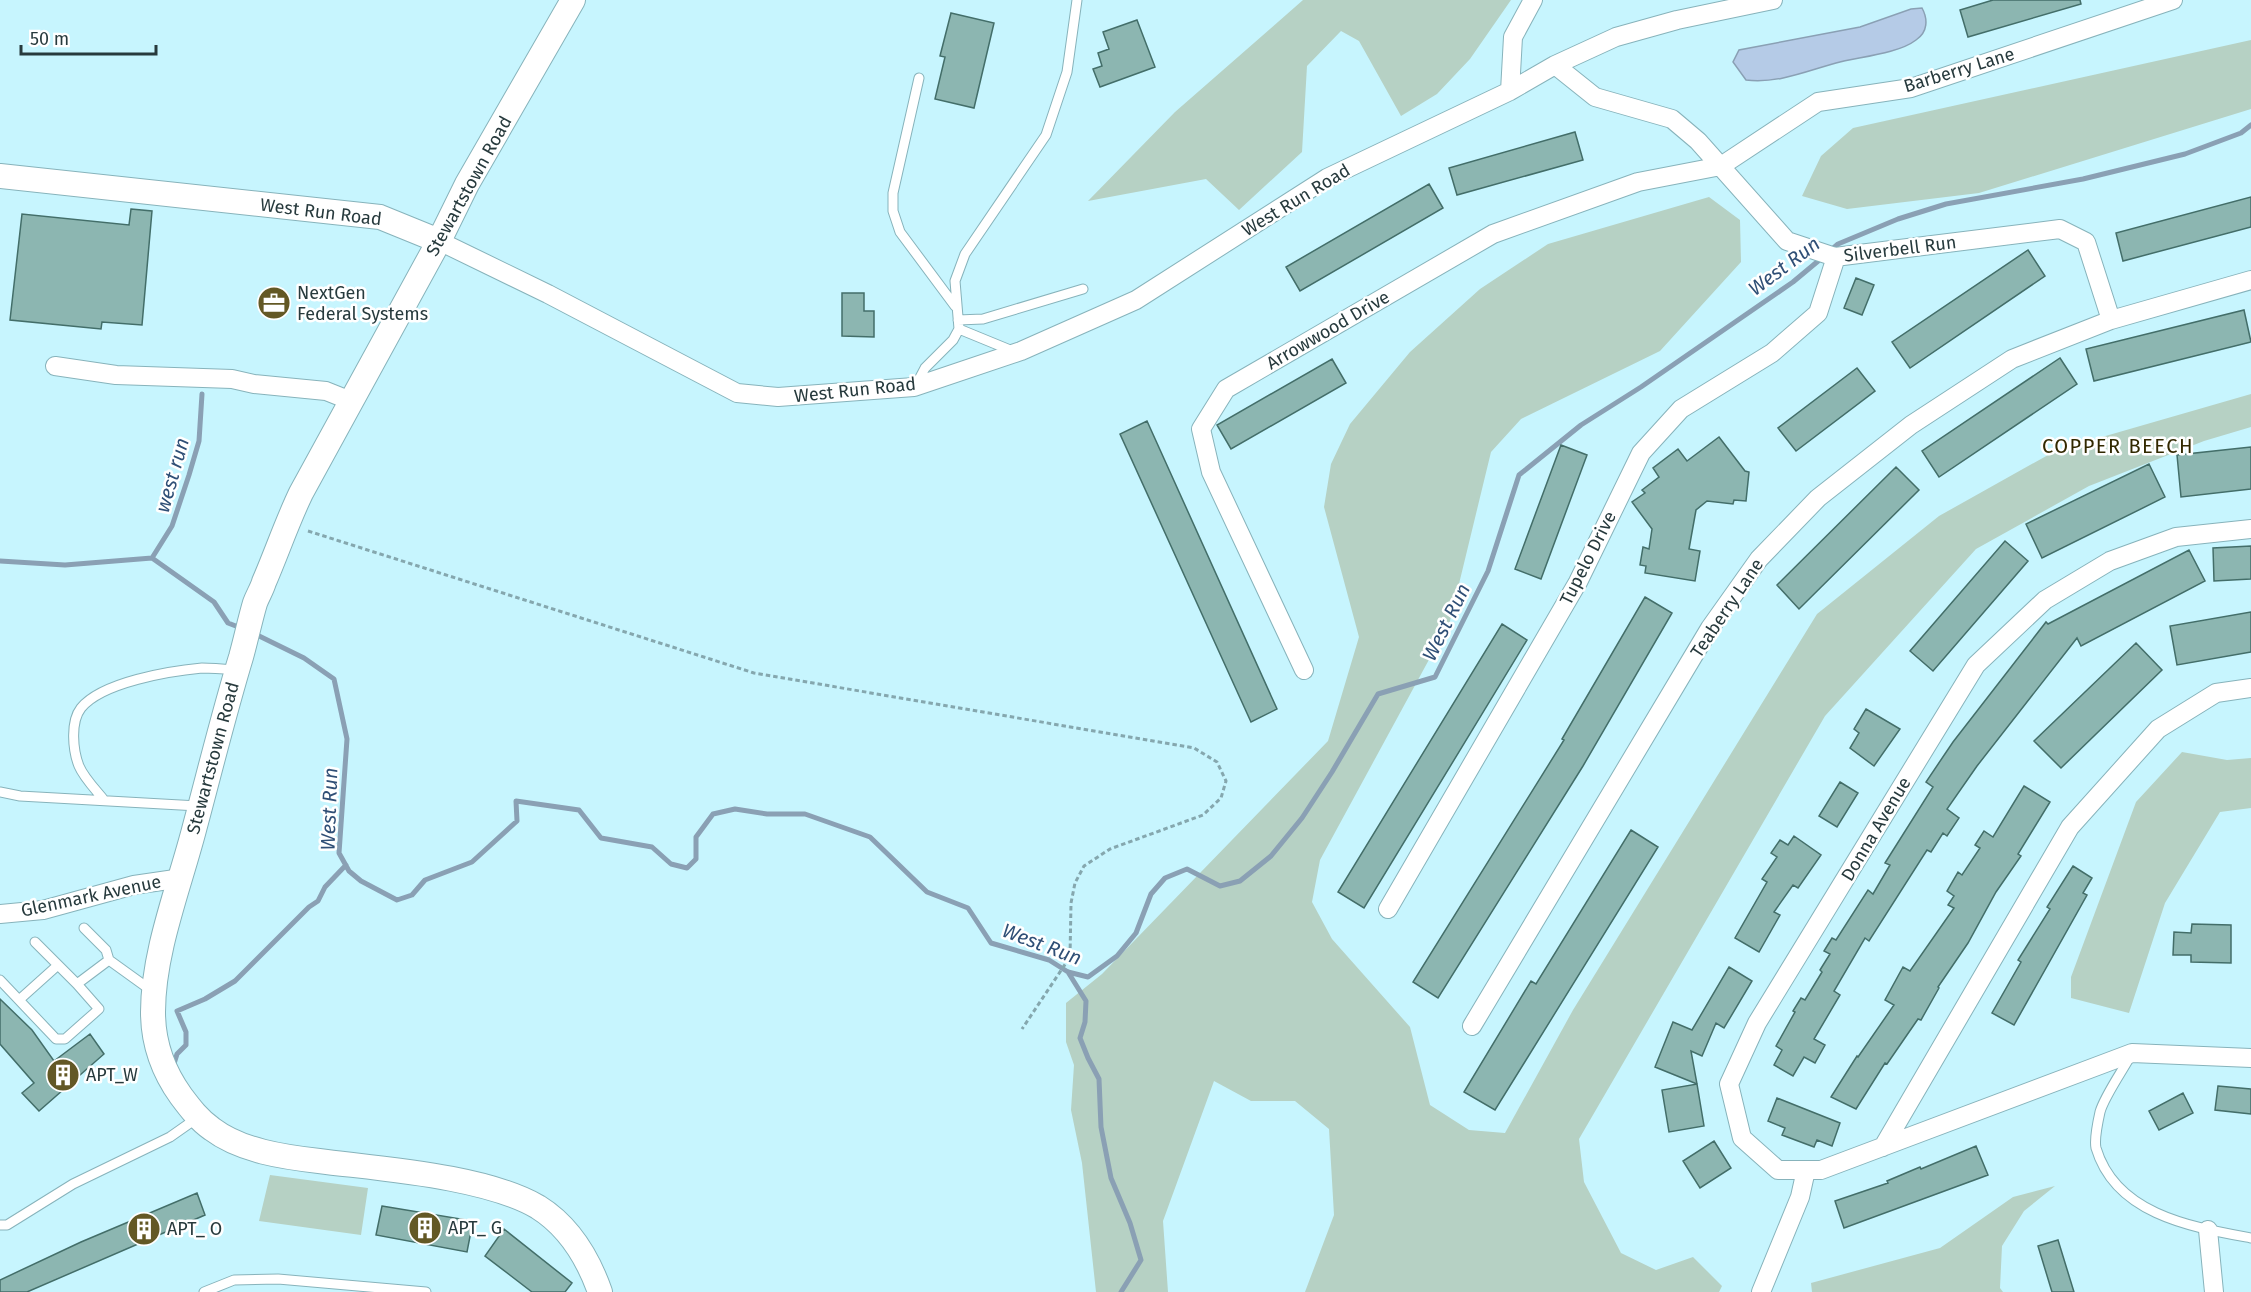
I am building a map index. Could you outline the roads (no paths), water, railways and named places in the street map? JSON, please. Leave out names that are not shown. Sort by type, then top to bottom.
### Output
[{"type":"street","name":"Stewartstown Road","points":[[573,0],[467,184],[286,524],[256,600],[166,932],[154,993],[154,1023],[158,1053],[172,1083],[198,1117],[213,1130],[230,1140],[279,1155],[436,1177],[487,1187],[520,1198],[558,1222],[576,1242],[588,1262],[600,1292]]},
{"type":"street","points":[[1510,91],[1513,37],[1533,0]]},
{"type":"street","name":"West Run Road","points":[[11,180],[380,217],[438,241],[548,294],[737,393],[778,398],[914,387],[1017,353],[1136,300],[1326,178],[1510,91],[1616,37],[1677,20],[1773,0]]},
{"type":"street","name":"Barberry Lane","points":[[1721,166],[1818,102],[1911,88],[2174,0]]},
{"type":"street","name":"Silverbell Run","points":[[1556,66],[1595,98],[1672,119],[1698,141],[1787,241],[1835,257],[2060,229],[2086,242],[2111,320]]},
{"type":"street","name":"Arrowwood Drive","points":[[1304,670],[1211,472],[1201,429],[1226,389],[1493,234],[1638,182],[1721,166]]},
{"type":"street","name":"Tupelo Drive","points":[[1388,909],[1578,582],[1641,453],[1681,409],[1772,353],[1818,313],[1835,257]]},
{"type":"street","name":"Teaberry Lane","points":[[1472,1026],[1710,628],[1759,560],[1818,498],[1911,425],[2012,359],[2111,320],[2251,280]]},
{"type":"street","points":[[55,366],[116,375],[232,379],[254,384],[326,391],[351,401]]},
{"type":"street","name":"Donna Avenue","points":[[2132,1053],[1821,1170],[1778,1170],[1742,1138],[1729,1084],[1757,1023],[1976,664],[2045,600],[2110,561],[2176,537],[2251,529]]},
{"type":"street","points":[[1883,1147],[2070,827],[2158,729],[2216,693],[2251,688]]},
{"type":"street","name":"Glenmark Avenue","points":[[0,914],[43,910],[134,885],[182,878]]},
{"type":"street","points":[[2132,1053],[2251,1058]]},
{"type":"street","points":[[1761,1292],[1800,1197],[1806,1170]]},
{"type":"street","points":[[2208,1230],[2214,1292]]},
{"type":"lane","points":[[914,387],[925,368],[953,340],[959,324],[955,281],[965,254],[1046,135],[1067,72],[1077,0]]},
{"type":"lane","points":[[919,78],[893,193],[893,211],[900,232],[957,308]]},
{"type":"lane","points":[[959,324],[1083,289]]},
{"type":"lane","points":[[959,324],[1017,353]]},
{"type":"lane","points":[[104,800],[80,768],[74,748],[75,725],[79,710],[89,700],[104,691],[172,672],[239,663]]},
{"type":"lane","points":[[0,792],[20,796],[201,807]]},
{"type":"lane","points":[[84,928],[106,950],[109,960],[154,993]]},
{"type":"lane","points":[[0,980],[56,1040],[65,1039],[99,1009],[35,942]]},
{"type":"lane","points":[[77,984],[109,960]]},
{"type":"lane","points":[[19,1000],[58,965]]},
{"type":"lane","points":[[2132,1053],[2101,1109],[2095,1146],[2113,1183],[2146,1210],[2208,1230],[2251,1238]]},
{"type":"lane","points":[[0,1225],[7,1225],[73,1184],[170,1137],[198,1117]]},
{"type":"lane","points":[[204,1292],[234,1280],[278,1279],[426,1292]]},
{"type":"water","points":[[1922,8],[1926,21],[1925,29],[1920,37],[1908,45],[1889,52],[1845,61],[1792,76],[1758,81],[1746,80],[1733,62],[1739,50],[1860,27],[1911,9]]},
{"type":"waterway","name":"West Run","points":[[1830,251],[1838,244],[1898,219],[1946,204],[2083,179],[2185,154],[2241,133],[2251,125]]},
{"type":"waterway","name":"West Run","points":[[253,633],[304,658],[334,679],[347,739],[339,853],[349,871],[361,881],[397,900],[412,895],[425,880],[472,862],[517,821],[516,801],[579,810],[601,838],[652,847],[671,864],[687,868],[696,859],[696,837],[713,814],[735,809],[767,814],[805,814],[870,837],[927,892],[968,908],[991,943],[1049,960],[1068,972],[1088,977],[1117,956],[1136,933],[1151,894],[1165,878],[1187,869],[1220,886],[1240,881],[1271,856],[1302,818],[1378,694],[1435,677],[1488,571],[1519,475],[1581,425],[1641,387],[1793,282],[1823,257]]},
{"type":"waterway","name":"west run","points":[[152,558],[172,526],[189,475],[199,441],[202,394]]},
{"type":"waterway","name":"West Run","points":[[0,561],[65,565],[152,558],[214,602],[228,623],[241,628]]},
{"type":"waterway","points":[[173,1067],[177,1054],[186,1045],[186,1032],[177,1011],[205,999],[235,981],[309,907],[318,901],[325,887],[346,865]]},
{"type":"waterway","points":[[1068,972],[1086,1001],[1085,1022],[1080,1038],[1099,1079],[1101,1127],[1111,1178],[1130,1223],[1141,1260],[1121,1292]]},
{"type":"place","name":"NextGen Federal Systems","points":[[274,303]]},
{"type":"place","name":"APT_W","points":[[63,1075]]},
{"type":"place","name":"APT_ G","points":[[425,1228]]},
{"type":"place","name":"APT_ O","points":[[144,1229]]},
{"type":"district","name":"COPPER BEECH","points":[[2118,446]]}]
